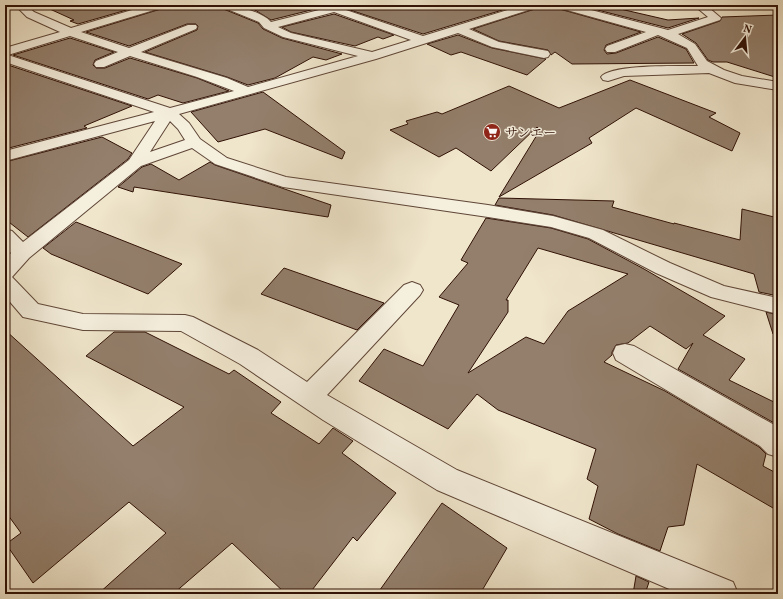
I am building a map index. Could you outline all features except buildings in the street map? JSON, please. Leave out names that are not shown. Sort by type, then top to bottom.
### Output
[{"type":"street","points":[[20,5],[22,9],[38,19],[70,33],[221,80],[247,92]]},
{"type":"street","points":[[118,5],[137,12]]},
{"type":"street","points":[[5,52],[160,5]]},
{"type":"street","points":[[226,5],[263,20],[268,26],[287,35],[372,56]]},
{"type":"street","points":[[322,5],[423,40]]},
{"type":"street","points":[[268,26],[348,5]]},
{"type":"street","points":[[5,156],[247,92],[372,56],[534,5]]},
{"type":"street","points":[[560,5],[663,32],[691,46],[703,64],[711,69],[740,80],[778,86]]},
{"type":"street","points":[[611,49],[663,32],[716,18],[700,6],[704,5]]},
{"type":"street","points":[[100,64],[192,27]]},
{"type":"street","points":[[459,29],[496,45],[544,54]]},
{"type":"street","points":[[5,58],[168,112],[184,126],[194,142],[221,161],[283,182],[488,211],[553,222],[596,234],[663,268],[718,292],[778,306]]},
{"type":"street","points":[[608,78],[622,72],[711,69]]},
{"type":"street","points":[[5,272],[22,253],[135,163],[168,112]]},
{"type":"street","points":[[135,163],[194,142]]},
{"type":"street","points":[[5,235],[22,253]]},
{"type":"street","points":[[5,282],[31,311],[83,322],[184,323],[249,357],[332,412],[447,480],[721,594]]},
{"type":"street","points":[[309,397],[412,290]]},
{"type":"street","points":[[625,353],[770,437],[778,445]]},
{"type":"place","name":"サンエー","points":[[492,132]]}]
